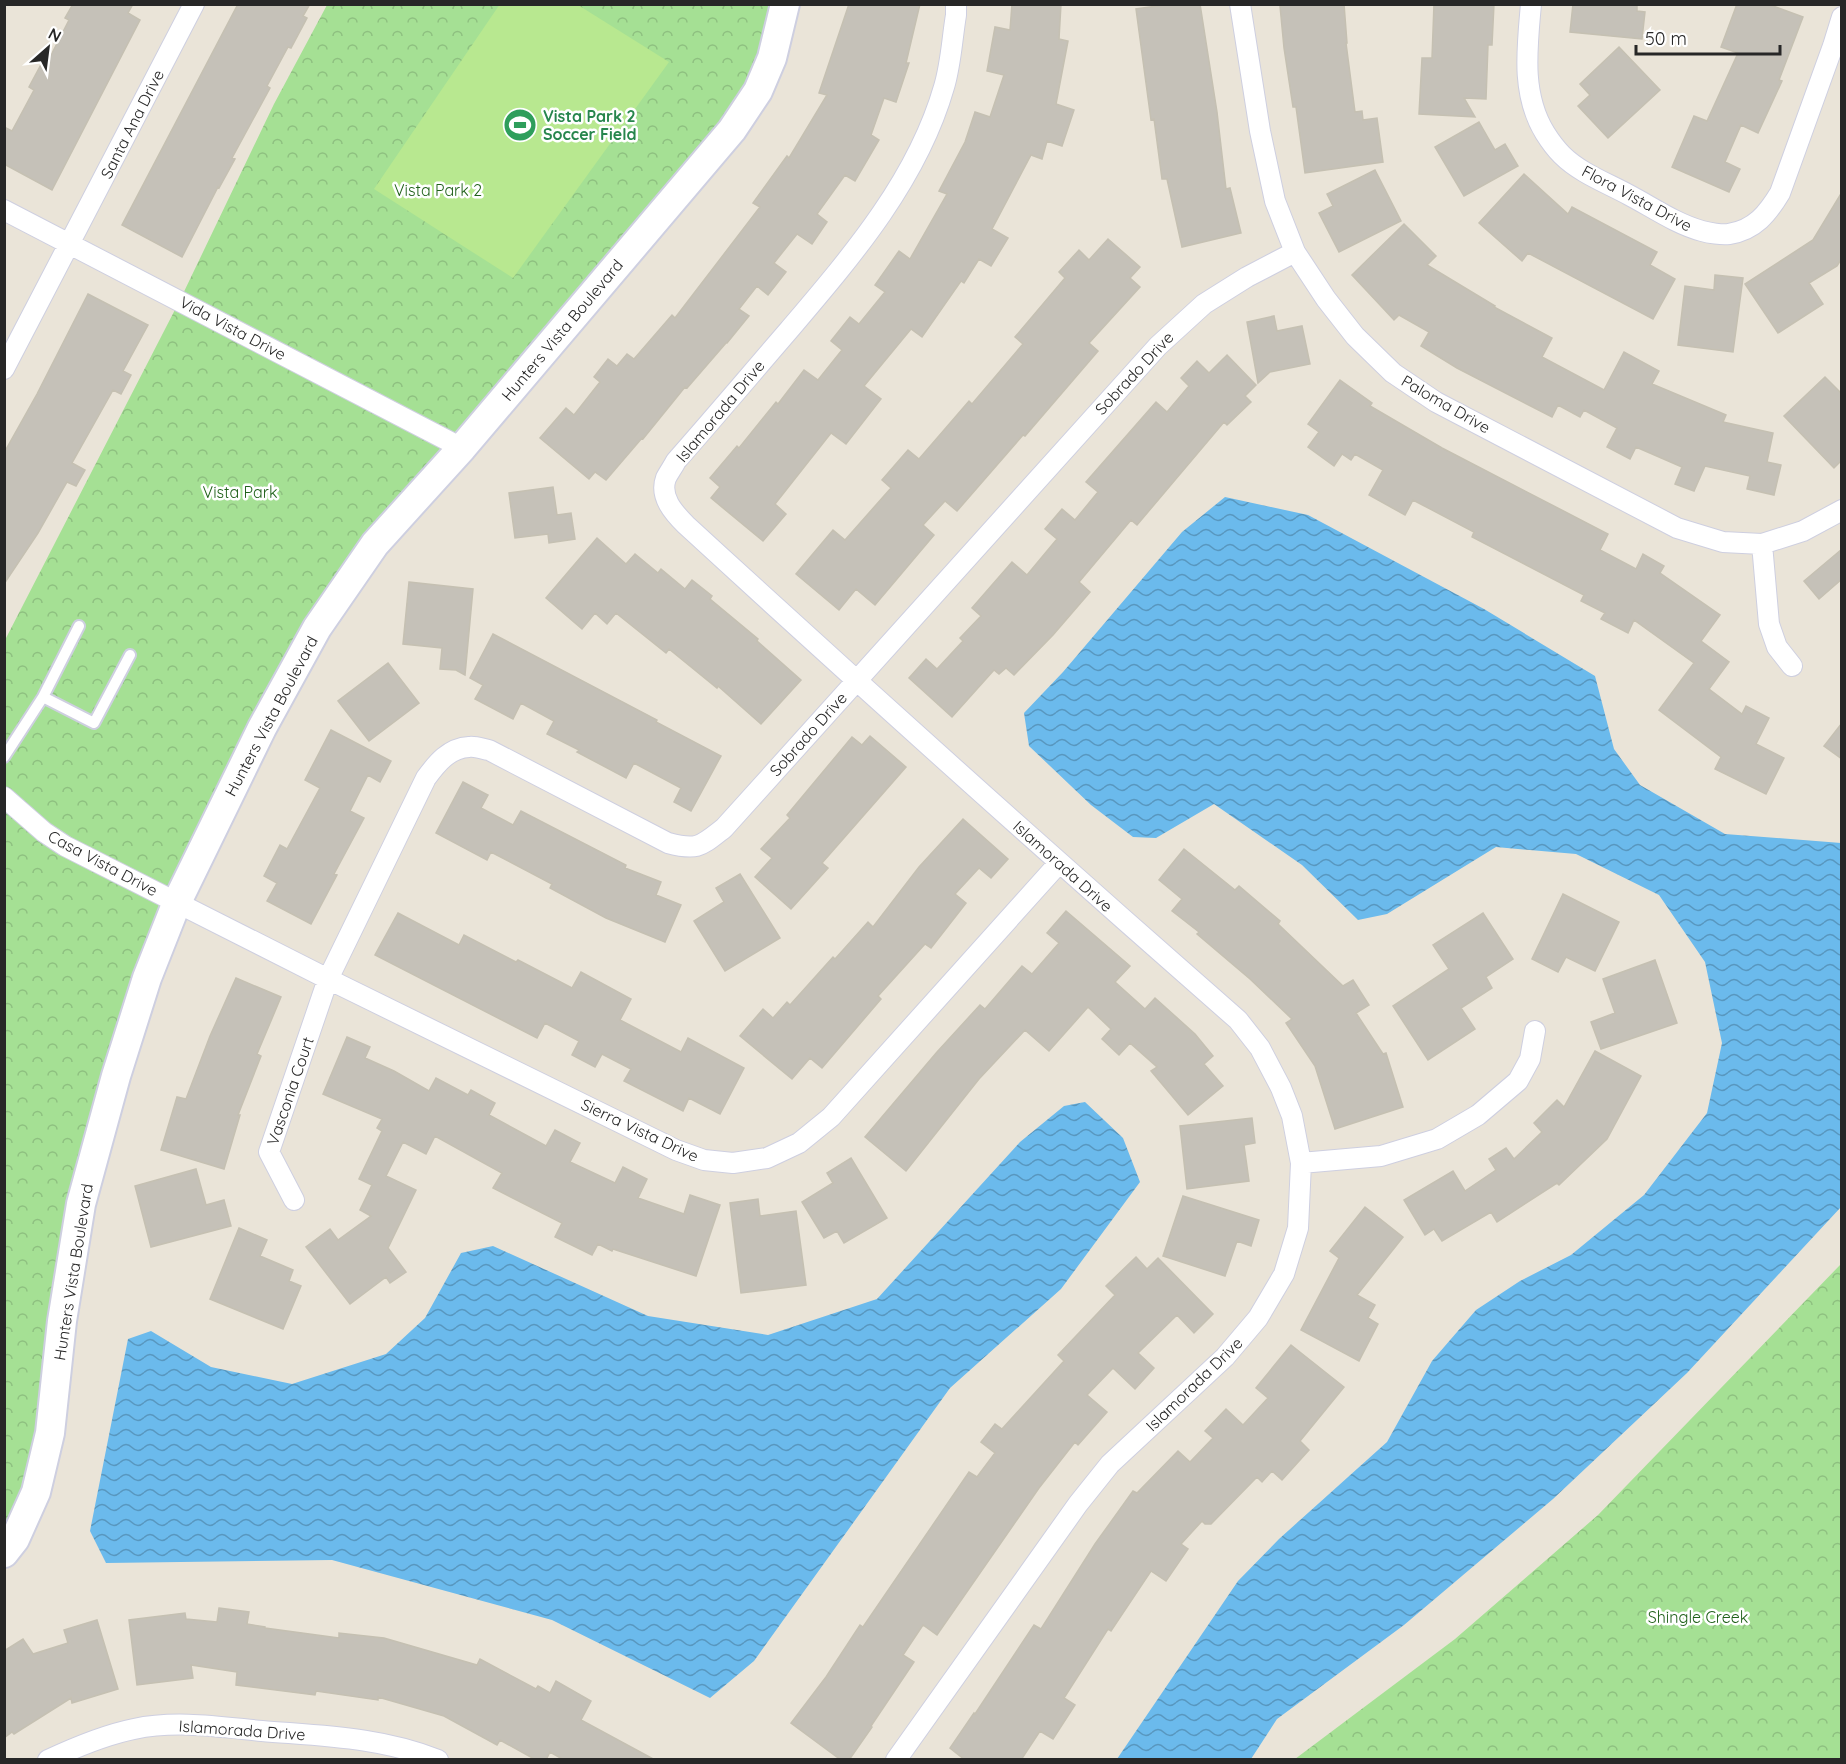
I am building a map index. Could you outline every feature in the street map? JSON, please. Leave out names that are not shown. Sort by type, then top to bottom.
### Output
[{"type":"street","name":"Santa Ana Drive","points":[[4,369],[194,4]]},
{"type":"street","name":"Hunters Vista Boulevard","points":[[4,1553],[15,1539],[36,1492],[50,1433],[62,1321],[81,1204],[116,1076],[147,978],[177,902],[262,728],[317,628],[375,544],[462,448],[732,130],[758,92],[772,58],[785,4]]},
{"type":"street","name":"Islamorada Drive","points":[[896,1760],[1084,1496],[1110,1464],[1225,1357],[1258,1318],[1284,1274],[1298,1228],[1301,1163],[1292,1116],[1281,1088],[1260,1048],[1238,1020],[856,680],[671,510],[666,498],[665,481],[676,461],[836,273],[872,228],[906,177],[926,135],[944,86],[956,4]]},
{"type":"street","name":"Paloma Drive","points":[[1240,4],[1260,131],[1275,201],[1295,252],[1326,299],[1355,336],[1393,373],[1436,402],[1677,528],[1723,542],[1762,544],[1803,531],[1842,510]]},
{"type":"street","name":"Flora Vista Drive","points":[[1531,4],[1527,56],[1528,86],[1534,109],[1545,133],[1562,155],[1581,169],[1682,224],[1703,232],[1729,234],[1748,228],[1767,214],[1780,193],[1842,17]]},
{"type":"street","name":"Vida Vista Drive","points":[[4,210],[462,448]]},
{"type":"street","name":"Sobrado Drive","points":[[328,979],[426,778],[450,752],[469,747],[489,750],[668,843],[687,848],[703,844],[724,828],[1158,346],[1204,304],[1247,277],[1295,252]]},
{"type":"street","points":[[1762,544],[1769,624],[1777,647],[1792,666]]},
{"type":"street","name":"Casa Vista Drive","points":[[4,797],[44,832],[65,846],[177,902]]},
{"type":"street","name":"Sierra Vista Drive","points":[[177,902],[676,1150],[704,1160],[733,1163],[767,1158],[799,1143],[831,1117],[1059,863]]},
{"type":"street","name":"Vasconia Court","points":[[294,1200],[269,1152],[328,979]]},
{"type":"street","points":[[1301,1163],[1381,1156],[1437,1139],[1478,1115],[1518,1081],[1530,1059],[1535,1031]]},
{"type":"street","name":"Islamorada Drive","points":[[48,1760],[84,1743],[135,1728],[185,1724],[369,1740],[419,1752],[438,1760]]},
{"type":"lane","points":[[4,757],[43,697],[79,627]]},
{"type":"lane","points":[[43,697],[94,723],[130,655]]},
{"type":"green space","name":"Vista Park 2 Soccer Field","points":[[500,4],[578,5],[669,62],[513,278],[374,189]]},
{"type":"green space","points":[[327,5],[785,5],[758,91],[375,544],[262,728],[116,1076],[50,1433],[5,1553],[5,640],[180,300],[274,104]]},
{"type":"green space","name":"Shingle Creek","points":[[1841,1264],[1841,1759],[1295,1759],[1455,1639],[1598,1515]]},
{"type":"water","points":[[1225,497],[1308,515],[1484,609],[1595,676],[1614,749],[1640,785],[1725,834],[1841,843],[1841,1207],[1687,1373],[1553,1499],[1404,1625],[1277,1719],[1251,1759],[1117,1759],[1238,1581],[1279,1539],[1387,1442],[1432,1361],[1476,1310],[1520,1281],[1571,1255],[1644,1195],[1707,1113],[1722,1043],[1705,962],[1659,895],[1576,854],[1496,847],[1387,914],[1358,920],[1302,865],[1214,804],[1156,838],[1133,837],[1091,805],[1029,746],[1024,713],[1063,672],[1182,532]]},
{"type":"water","points":[[1085,1102],[1123,1138],[1140,1182],[1061,1289],[950,1388],[754,1661],[710,1698],[552,1620],[332,1560],[106,1563],[90,1531],[128,1339],[151,1331],[211,1367],[292,1384],[386,1354],[425,1318],[461,1253],[493,1246],[648,1316],[768,1335],[877,1299],[1020,1142],[1064,1106]]},
{"type":"building","points":[[73,4],[133,4],[128,13],[140,20],[52,190],[4,164],[4,127],[12,131],[34,90],[29,87],[44,59],[48,61],[69,20],[65,18]]},
{"type":"building","points":[[238,4],[310,4],[303,16],[307,18],[267,86],[270,88],[232,158],[235,159],[182,257],[122,225]]},
{"type":"building","points":[[849,4],[920,4],[906,63],[909,63],[896,102],[884,98],[871,135],[879,140],[855,181],[845,175],[817,214],[827,222],[812,244],[797,234],[774,263],[786,272],[768,295],[757,286],[739,309],[749,316],[727,343],[687,388],[685,387],[606,480],[595,472],[589,479],[540,438],[566,408],[574,415],[600,382],[594,377],[608,359],[617,366],[627,354],[634,359],[672,315],[675,318],[760,207],[753,203],[787,156],[789,158],[827,95],[819,93]]},
{"type":"building","points":[[1012,4],[1061,4],[1059,39],[1068,41],[1056,104],[1074,110],[1062,146],[1047,141],[1042,159],[1031,155],[992,229],[1008,238],[991,266],[979,259],[964,283],[961,281],[922,337],[911,329],[864,386],[881,399],[846,444],[831,433],[775,504],[786,514],[763,541],[711,498],[720,487],[710,478],[737,446],[739,448],[776,402],[778,404],[804,370],[818,380],[842,350],[831,341],[850,317],[859,324],[885,292],[875,285],[899,251],[910,259],[947,194],[939,191],[965,142],[975,112],[990,117],[1004,75],[987,71],[995,27],[1010,30]]},
{"type":"building","points":[[1171,4],[1200,4],[1217,112],[1226,189],[1230,188],[1241,233],[1182,247],[1167,179],[1162,179],[1154,119],[1151,120],[1136,9]]},
{"type":"building","points":[[1344,4],[1346,43],[1355,112],[1362,111],[1363,120],[1377,118],[1383,162],[1305,173],[1296,107],[1293,107],[1284,48],[1280,6]]},
{"type":"building","points":[[1434,4],[1494,4],[1492,45],[1488,45],[1486,99],[1464,98],[1475,117],[1419,114],[1422,58],[1432,58]]},
{"type":"building","points":[[1573,4],[1637,4],[1637,11],[1645,12],[1642,39],[1570,32]]},
{"type":"building","points":[[1737,4],[1768,4],[1803,17],[1779,80],[1782,81],[1758,133],[1741,125],[1725,162],[1740,169],[1729,192],[1672,167],[1694,116],[1707,121],[1738,53],[1721,47]]},
{"type":"building","points":[[1619,47],[1660,90],[1608,138],[1578,106],[1590,95],[1580,84]]},
{"type":"building","points":[[1479,122],[1495,150],[1505,144],[1518,166],[1464,196],[1435,147]]},
{"type":"building","points":[[1375,170],[1401,221],[1339,252],[1319,213],[1333,206],[1327,194]]},
{"type":"building","points":[[1524,174],[1568,214],[1572,207],[1657,252],[1650,265],[1675,279],[1653,319],[1528,253],[1522,261],[1479,223]]},
{"type":"building","points":[[1842,192],[1842,258],[1837,266],[1809,283],[1823,304],[1778,333],[1745,284],[1813,240]]},
{"type":"building","points":[[1404,224],[1436,256],[1427,265],[1494,307],[1552,338],[1542,357],[1604,390],[1624,352],[1659,371],[1652,384],[1726,415],[1723,422],[1773,433],[1767,462],[1781,465],[1774,495],[1747,489],[1750,476],[1705,466],[1694,491],[1675,484],[1682,467],[1636,447],[1630,459],[1607,447],[1617,428],[1584,410],[1580,417],[1558,405],[1552,417],[1457,368],[1421,346],[1429,332],[1399,315],[1394,320],[1352,275]]},
{"type":"building","points":[[1108,239],[1140,267],[1130,278],[1140,287],[1089,343],[1098,351],[957,511],[945,501],[923,525],[934,535],[875,605],[856,589],[839,610],[796,574],[833,530],[845,540],[891,488],[882,480],[908,450],[919,459],[969,401],[972,404],[1023,344],[1015,337],[1065,278],[1059,272],[1079,250],[1089,260]]},
{"type":"building","points":[[1715,275],[1743,278],[1733,352],[1678,345],[1685,286],[1714,290]]},
{"type":"building","points":[[88,294],[148,325],[123,371],[131,375],[121,394],[113,390],[72,463],[85,470],[76,486],[67,482],[38,533],[4,584],[4,453]]},
{"type":"building","points":[[1274,316],[1277,331],[1302,326],[1310,364],[1270,372],[1258,383],[1247,322]]},
{"type":"building","points":[[1227,355],[1256,385],[1245,396],[1251,402],[1227,425],[1224,422],[1137,525],[1131,520],[1079,582],[1090,592],[1053,635],[1014,675],[1006,668],[999,674],[994,670],[952,717],[909,678],[926,659],[937,669],[963,641],[960,638],[981,616],[972,608],[1012,562],[1027,575],[1057,539],[1045,529],[1062,509],[1075,520],[1098,492],[1086,482],[1156,402],[1167,412],[1189,386],[1181,378],[1197,361],[1209,373]]},
{"type":"building","points":[[1825,377],[1842,394],[1842,460],[1834,468],[1784,416]]},
{"type":"building","points":[[1340,380],[1372,403],[1370,406],[1442,448],[1608,534],[1600,550],[1636,569],[1643,554],[1664,566],[1660,573],[1720,615],[1701,641],[1729,662],[1709,689],[1742,714],[1746,706],[1769,718],[1756,744],[1784,758],[1766,794],[1715,769],[1721,757],[1659,710],[1694,663],[1634,620],[1628,633],[1601,619],[1605,613],[1581,601],[1584,595],[1472,537],[1474,532],[1413,500],[1405,515],[1369,495],[1383,470],[1355,454],[1351,460],[1342,454],[1334,466],[1308,447],[1319,432],[1308,424]]},
{"type":"building","points":[[553,487],[557,515],[571,513],[575,539],[549,543],[548,534],[515,538],[509,493]]},
{"type":"building","points":[[597,538],[626,564],[635,554],[658,573],[661,569],[685,589],[692,580],[712,596],[710,599],[758,639],[757,641],[801,680],[761,724],[718,686],[717,688],[669,649],[666,653],[616,613],[607,624],[595,613],[582,629],[546,598]]},
{"type":"building","points":[[1842,549],[1842,579],[1819,599],[1804,581]]},
{"type":"building","points":[[409,582],[473,589],[465,675],[456,670],[440,669],[442,648],[403,644]]},
{"type":"building","points":[[493,634],[721,756],[691,811],[674,802],[681,788],[634,763],[626,778],[577,752],[579,750],[547,734],[554,721],[521,703],[513,719],[475,699],[483,685],[470,678]]},
{"type":"building","points":[[388,663],[419,703],[369,741],[338,701]]},
{"type":"building","points":[[1842,723],[1842,759],[1824,746]]},
{"type":"building","points":[[331,730],[391,761],[380,782],[368,775],[350,811],[364,818],[311,924],[267,901],[277,883],[264,876],[280,845],[287,849],[320,788],[305,780]]},
{"type":"building","points":[[870,736],[906,767],[822,863],[828,868],[791,909],[755,877],[772,858],[761,849],[790,818],[787,815],[852,737],[862,745]]},
{"type":"building","points":[[463,782],[488,795],[481,808],[513,825],[521,811],[626,865],[625,868],[661,882],[656,895],[681,905],[665,942],[606,918],[550,888],[552,884],[491,852],[487,860],[436,833]]},
{"type":"building","points":[[963,819],[1008,859],[991,878],[979,868],[955,894],[966,903],[931,948],[925,944],[878,996],[881,999],[822,1068],[810,1058],[792,1079],[740,1036],[763,1009],[773,1018],[787,1002],[790,1005],[868,922],[873,927],[919,867]]},
{"type":"building","points":[[1184,849],[1235,890],[1239,886],[1280,921],[1278,924],[1343,986],[1353,980],[1369,1005],[1356,1013],[1383,1054],[1386,1053],[1403,1107],[1335,1129],[1315,1066],[1286,1023],[1292,1019],[1250,979],[1197,934],[1199,932],[1172,911],[1182,899],[1159,880]]},
{"type":"building","points":[[740,874],[780,938],[725,971],[694,921],[724,902],[716,888]]},
{"type":"building","points":[[1563,894],[1619,922],[1595,971],[1566,957],[1558,972],[1532,959]]},
{"type":"building","points":[[1066,911],[1130,966],[1115,982],[1145,1009],[1155,998],[1195,1034],[1213,1056],[1204,1064],[1223,1086],[1188,1115],[1151,1071],[1157,1067],[1130,1043],[1119,1055],[1102,1039],[1111,1029],[1088,1007],[1049,1051],[1025,1030],[979,1079],[906,1171],[865,1137],[980,1005],[985,1009],[1022,966],[1032,974],[1059,943],[1047,933]]},
{"type":"building","points":[[398,913],[459,945],[464,935],[572,988],[581,972],[631,999],[620,1020],[681,1052],[688,1038],[744,1068],[720,1114],[689,1098],[683,1111],[624,1081],[631,1069],[602,1054],[595,1067],[572,1055],[579,1041],[545,1023],[537,1038],[375,955]]},
{"type":"building","points":[[1483,913],[1513,959],[1486,977],[1492,988],[1461,1008],[1475,1029],[1428,1060],[1393,1006],[1449,969],[1433,945]]},
{"type":"building","points":[[1655,960],[1677,1023],[1601,1049],[1591,1022],[1615,1013],[1603,979]]},
{"type":"building","points":[[236,978],[281,997],[257,1054],[261,1056],[238,1115],[240,1115],[224,1169],[161,1150],[177,1097],[186,1099],[210,1036]]},
{"type":"building","points":[[347,1037],[370,1047],[365,1058],[429,1091],[436,1078],[468,1095],[471,1090],[495,1103],[489,1115],[546,1146],[555,1130],[580,1143],[570,1162],[615,1183],[623,1167],[647,1179],[638,1198],[684,1214],[690,1195],[720,1205],[696,1276],[613,1249],[612,1251],[598,1244],[592,1255],[555,1237],[562,1223],[493,1188],[502,1173],[435,1136],[426,1154],[403,1142],[386,1176],[416,1190],[388,1248],[406,1272],[390,1283],[386,1277],[350,1304],[306,1247],[330,1229],[338,1240],[371,1216],[360,1210],[372,1185],[359,1179],[382,1131],[377,1128],[382,1119],[323,1094]]},
{"type":"building","points":[[1595,1051],[1641,1076],[1607,1139],[1559,1185],[1557,1183],[1497,1222],[1491,1212],[1442,1241],[1434,1229],[1425,1235],[1404,1200],[1453,1171],[1465,1191],[1496,1170],[1489,1159],[1506,1148],[1514,1159],[1542,1132],[1534,1123],[1557,1100],[1564,1107]]},
{"type":"building","points":[[1252,1118],[1255,1143],[1244,1145],[1249,1181],[1187,1189],[1180,1126]]},
{"type":"building","points":[[851,1158],[887,1218],[844,1243],[837,1231],[824,1238],[802,1202],[833,1183],[827,1173]]},
{"type":"building","points":[[196,1169],[206,1205],[224,1200],[231,1226],[151,1247],[135,1186]]},
{"type":"building","points":[[1183,1196],[1259,1220],[1251,1246],[1237,1241],[1225,1276],[1163,1256]]},
{"type":"building","points":[[758,1199],[760,1216],[796,1211],[806,1285],[741,1293],[730,1203]]},
{"type":"building","points":[[1365,1207],[1403,1237],[1357,1295],[1375,1305],[1368,1318],[1378,1324],[1359,1361],[1301,1330],[1339,1258],[1330,1251]]},
{"type":"building","points":[[239,1228],[267,1240],[260,1256],[293,1270],[289,1281],[301,1286],[283,1329],[210,1299]]},
{"type":"building","points":[[1136,1257],[1147,1269],[1158,1258],[1213,1314],[1194,1333],[1177,1315],[1138,1353],[1154,1368],[1135,1389],[1113,1368],[1087,1395],[1107,1412],[1078,1445],[1075,1442],[1039,1488],[937,1635],[923,1625],[903,1655],[914,1662],[849,1760],[841,1760],[791,1723],[826,1677],[860,1625],[863,1627],[969,1472],[977,1477],[995,1453],[981,1442],[995,1424],[1002,1429],[1064,1361],[1058,1355],[1115,1295],[1106,1286]]},
{"type":"building","points":[[1291,1345],[1344,1387],[1300,1441],[1309,1450],[1282,1480],[1272,1471],[1262,1482],[1257,1477],[1211,1524],[1205,1524],[1202,1521],[1181,1544],[1188,1549],[1166,1581],[1151,1571],[1111,1631],[1108,1629],[1064,1698],[1075,1705],[1053,1739],[1040,1731],[1021,1760],[965,1760],[950,1748],[1034,1625],[1041,1629],[1095,1544],[1133,1491],[1137,1493],[1178,1451],[1190,1462],[1213,1438],[1205,1431],[1226,1409],[1243,1425],[1268,1398],[1256,1388]]},
{"type":"building","points":[[219,1608],[249,1612],[247,1624],[265,1628],[339,1638],[339,1633],[384,1638],[477,1665],[480,1659],[536,1689],[538,1686],[550,1693],[556,1681],[591,1701],[581,1720],[655,1760],[564,1760],[550,1752],[546,1760],[536,1760],[500,1740],[497,1745],[444,1716],[378,1697],[378,1700],[316,1691],[315,1695],[236,1685],[237,1672],[191,1665],[193,1678],[137,1685],[129,1620],[185,1613],[186,1619],[217,1622]]},
{"type":"building","points":[[97,1620],[118,1689],[72,1703],[71,1698],[4,1738],[4,1651],[23,1639],[33,1654],[68,1643],[64,1630]]},
{"type":"place","name":"Vista Park 2 Soccer Field","points":[[520,125]]},
{"type":"park label","name":"Vista Park 2","points":[[438,190]]},
{"type":"park label","name":"Vista Park","points":[[240,492]]}]
